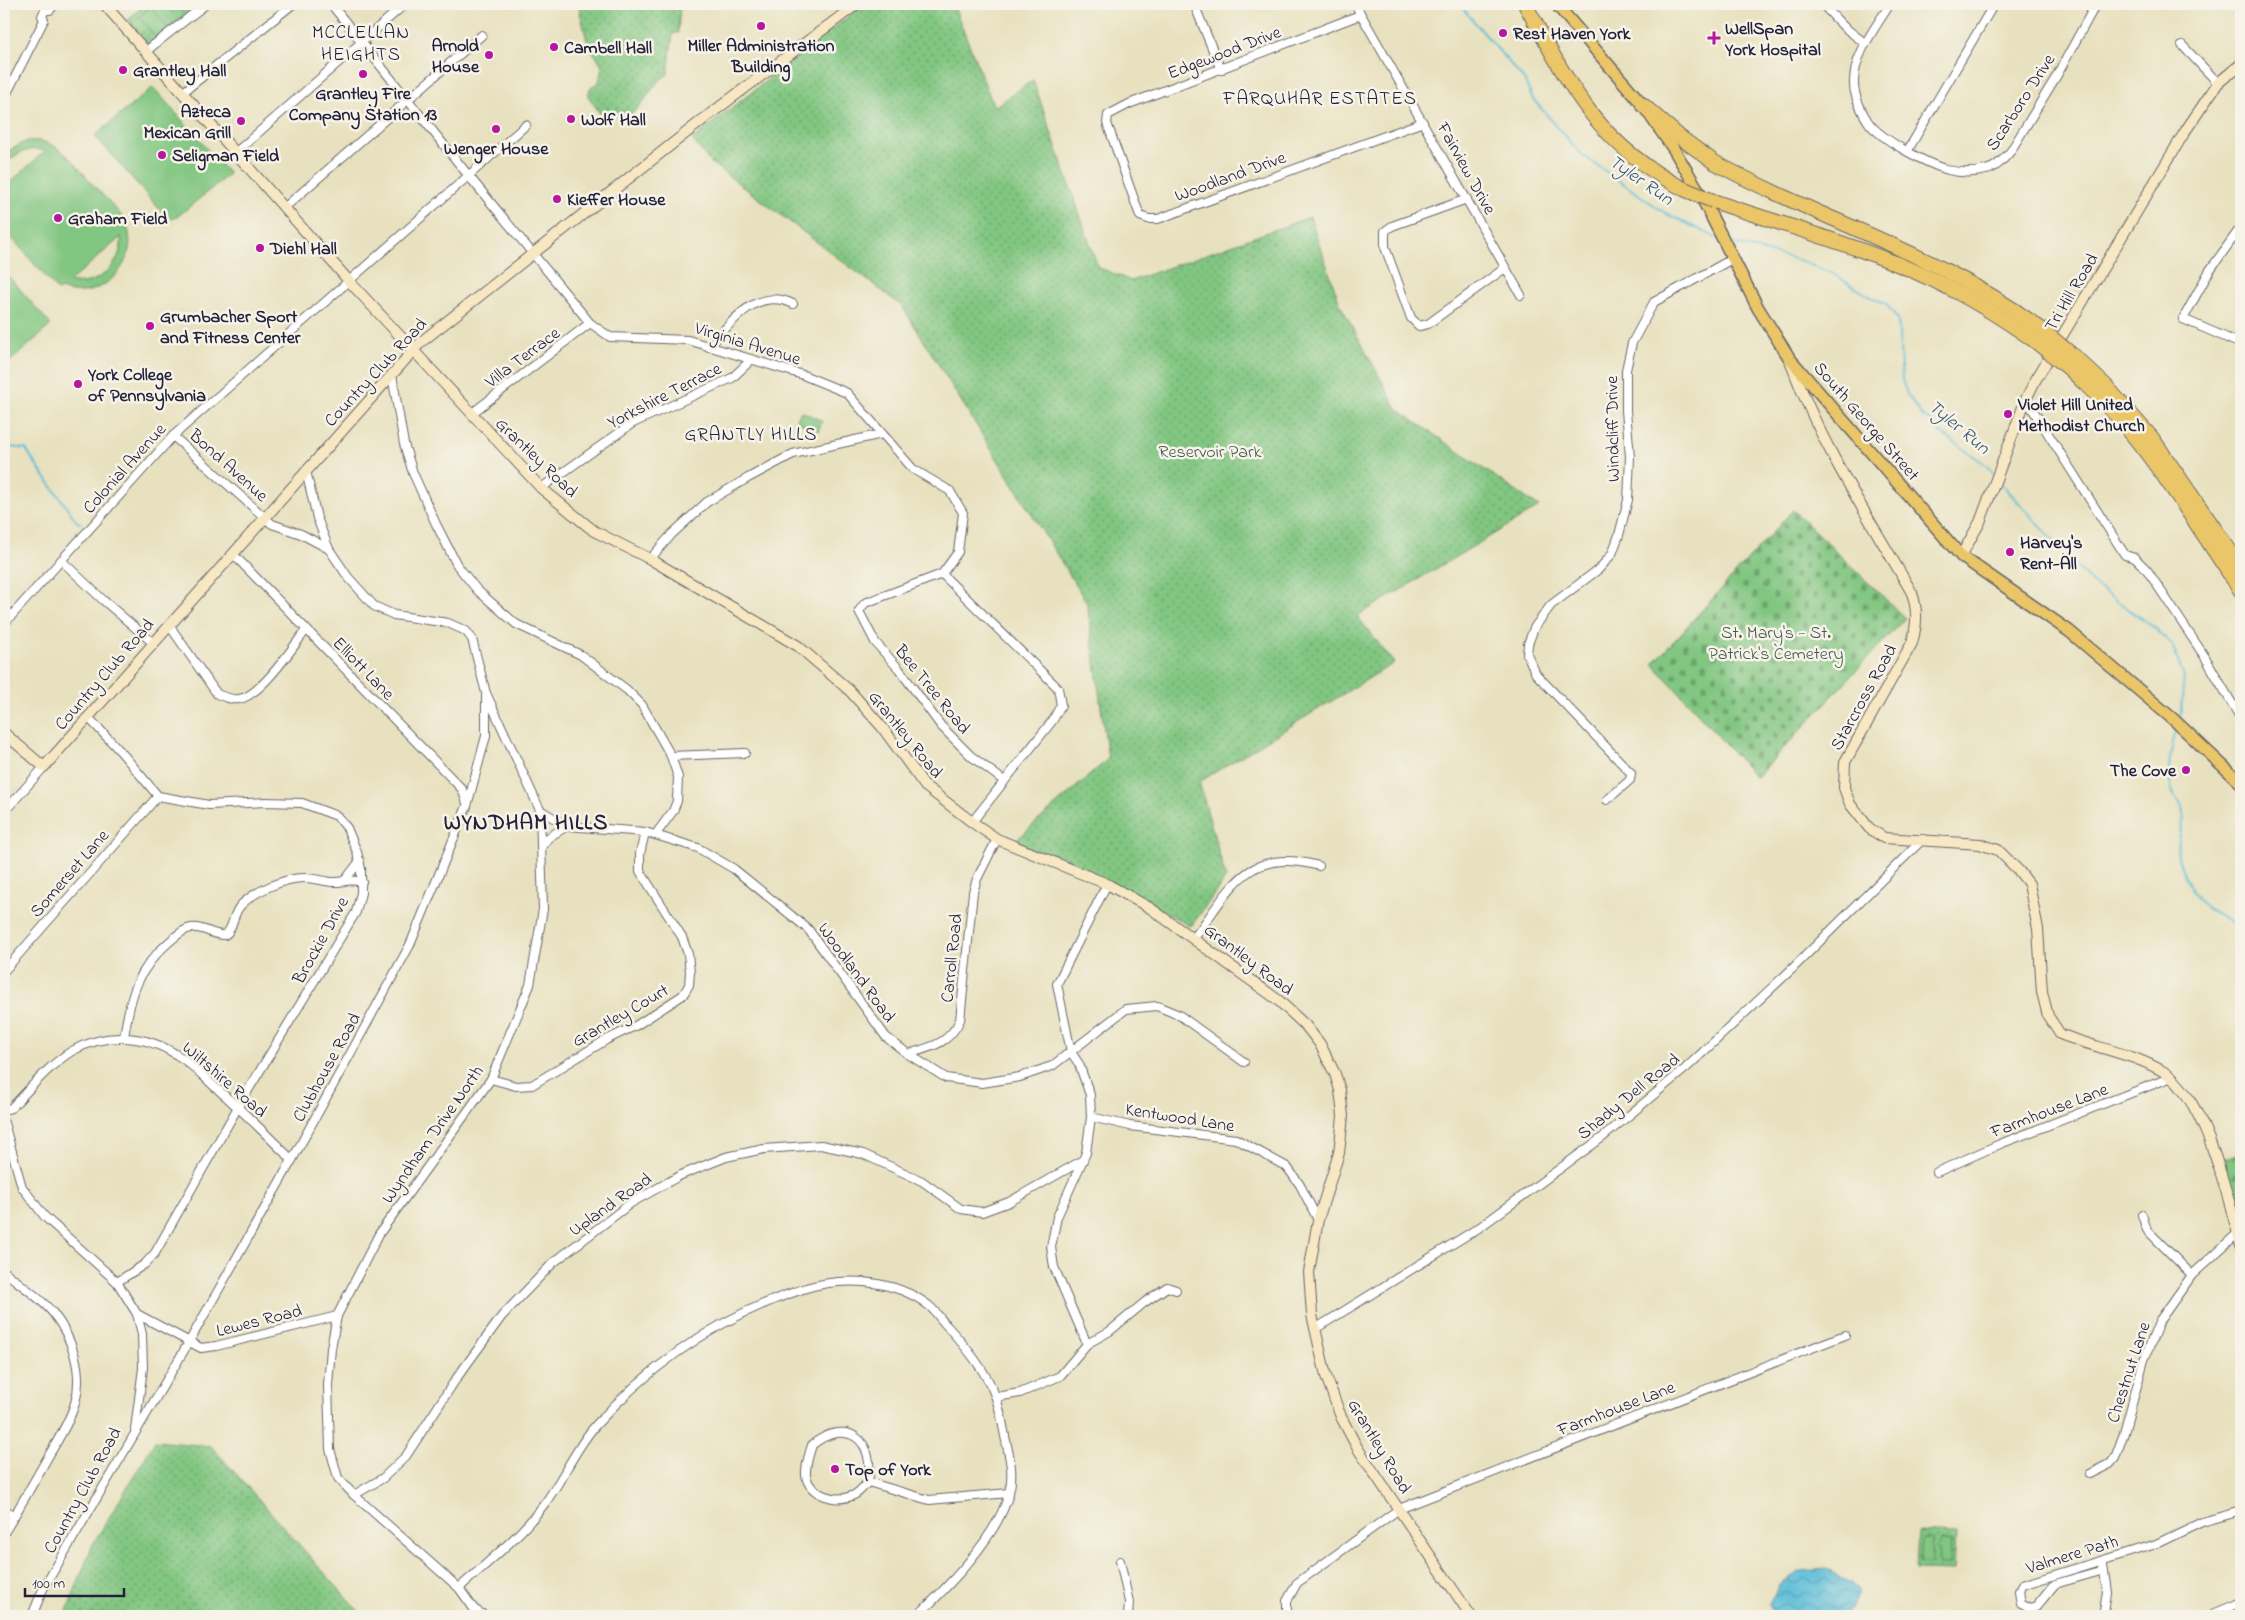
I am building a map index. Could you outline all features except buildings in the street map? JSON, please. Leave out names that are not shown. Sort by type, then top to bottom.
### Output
[{"type":"highway","points":[[1525,4],[1568,82],[1587,110],[1606,132],[1640,163],[1660,176],[1684,189],[1713,201],[1852,248],[1918,273],[2038,335]]},
{"type":"highway","points":[[1643,105],[1681,138],[1729,170],[1940,269],[2017,311],[2038,335],[2074,365],[2105,385],[2152,438],[2241,567]]},
{"type":"highway","points":[[2074,365],[2157,467],[2241,590]]},
{"type":"main road","name":"South George Street","points":[[1556,4],[1643,105],[1685,166],[1768,327],[1790,359],[1961,556],[2069,631],[2183,728],[2241,783]]},
{"type":"street","name":"Grantley Road","points":[[104,4],[348,281],[540,488],[594,531],[650,559],[798,646],[850,691],[882,727],[925,786],[972,822],[997,839],[1107,884],[1150,908],[1194,938],[1294,1014],[1320,1044],[1328,1058],[1340,1090],[1343,1116],[1339,1153],[1318,1220],[1309,1272],[1309,1295],[1326,1376],[1341,1417],[1358,1449],[1471,1616]]},
{"type":"street","points":[[146,51],[206,4]]},
{"type":"street","points":[[182,93],[294,4]]},
{"type":"street","name":"Virginia Avenue","points":[[331,4],[532,254],[590,323],[610,337],[688,340],[803,375],[847,393],[914,469],[950,491],[963,513],[958,552],[942,574]]},
{"type":"street","points":[[235,153],[405,4]]},
{"type":"street","name":"Country Club Road","points":[[4,812],[421,342],[801,44],[857,4]]},
{"type":"street","points":[[1194,4],[1221,70]]},
{"type":"street","name":"Fairview Drive","points":[[1355,4],[1521,295]]},
{"type":"street","points":[[1822,4],[1844,27],[1866,44]]},
{"type":"street","name":"Scarboro Drive","points":[[1890,4],[1866,44],[1855,72],[1854,85],[1858,101],[1869,123],[1888,139],[1933,164],[1963,172],[1988,170],[2000,163],[2010,152],[2056,77],[2096,4]]},
{"type":"street","points":[[1908,150],[1994,4]]},
{"type":"street","points":[[4,99],[44,20],[51,14],[53,7]]},
{"type":"street","name":"Edgewood Drive","points":[[1107,123],[1108,114],[1114,110],[1360,15]]},
{"type":"street","points":[[284,208],[482,36]]},
{"type":"street","points":[[2182,45],[2218,83]]},
{"type":"street","name":"Tri Hill Road","points":[[1961,556],[1980,522],[2035,381],[2186,130],[2218,83],[2241,64]]},
{"type":"street","name":"Woodland Drive","points":[[1107,123],[1140,216],[1148,219],[1158,219],[1423,122]]},
{"type":"street","name":"Colonial Avenue","points":[[4,624],[173,436],[526,125]]},
{"type":"street","points":[[1467,198],[1392,226],[1386,231],[1385,247],[1411,318],[1419,326],[1428,324],[1505,268]]},
{"type":"street","points":[[2241,227],[2210,270],[2183,319],[2241,344]]},
{"type":"street","name":"Windcliff Drive","points":[[1607,800],[1630,780],[1631,773],[1536,674],[1526,654],[1528,644],[1534,628],[1551,605],[1599,568],[1612,554],[1628,500],[1630,457],[1626,411],[1626,370],[1632,343],[1654,302],[1732,260]]},
{"type":"street","points":[[709,347],[746,307],[770,298],[786,300],[793,304]]},
{"type":"street","name":"Villa Terrace","points":[[471,414],[590,323]]},
{"type":"street","name":"Starcross Road","points":[[1790,359],[1799,385],[1836,458],[1912,593],[1917,613],[1912,643],[1845,762],[1844,788],[1850,804],[1869,828],[1884,838],[1980,844],[1998,850],[2020,871],[2029,884],[2038,929],[2042,992],[2048,1016],[2060,1034],[2143,1061],[2172,1077],[2194,1106],[2215,1157],[2241,1245]]},
{"type":"street","name":"Yorkshire Terrace","points":[[540,488],[633,423],[732,378],[751,360]]},
{"type":"street","points":[[392,375],[404,444],[436,524],[457,565],[477,590],[516,624],[581,654],[627,690],[642,706],[671,756],[678,777],[677,801],[673,811],[656,834]]},
{"type":"street","points":[[2026,400],[2125,554],[2135,558],[2147,570],[2205,657],[2241,719]]},
{"type":"street","points":[[650,559],[672,534],[707,502],[748,478],[793,454],[882,434]]},
{"type":"street","name":"Bond Avenue","points":[[173,436],[265,518]]},
{"type":"street","name":"Wyndham Drive North","points":[[306,471],[317,518],[329,549],[348,577],[374,606],[394,614],[448,623],[466,632],[472,639],[486,693],[540,810],[543,909],[530,985],[491,1079],[379,1234],[337,1316],[331,1348],[328,1385],[330,1449],[338,1478],[354,1495],[459,1588],[474,1609],[485,1616]]},
{"type":"street","name":"Wyndham Drive North","points":[[265,518],[272,524],[301,534],[329,549]]},
{"type":"street","name":"Elliott Lane","points":[[232,554],[462,789],[468,806]]},
{"type":"street","points":[[61,560],[103,600],[153,643]]},
{"type":"street","points":[[942,574],[1058,688],[1061,705],[1053,720],[972,822]]},
{"type":"street","name":"Bee Tree Road","points":[[942,574],[865,603],[859,612],[875,642],[914,688],[941,726],[971,756],[1004,781]]},
{"type":"street","points":[[169,625],[217,694],[229,699],[241,699],[261,686],[306,630]]},
{"type":"street","name":"Clubhouse Road","points":[[134,1433],[189,1342],[410,946],[468,806],[486,736],[486,693]]},
{"type":"street","points":[[88,718],[121,752],[158,796]]},
{"type":"street","points":[[4,733],[44,767]]},
{"type":"street","points":[[671,756],[745,753]]},
{"type":"street","name":"Brockie Drive","points":[[117,1282],[145,1264],[155,1253],[238,1107],[356,912],[362,882],[360,861],[347,828],[337,816],[302,803],[266,802],[209,805],[158,796]]},
{"type":"street","name":"Somerset Lane","points":[[4,971],[158,796]]},
{"type":"street","name":"Woodland Road","points":[[540,810],[567,826],[656,834],[698,848],[734,869],[808,929],[886,1037],[908,1054],[946,1078],[982,1083],[1020,1077],[1052,1066],[1126,1008],[1157,1006],[1178,1015],[1244,1062]]},
{"type":"street","points":[[542,846],[549,837],[567,826]]},
{"type":"street","name":"Grantley Court","points":[[491,1079],[516,1086],[532,1086],[606,1040],[637,1026],[683,995],[690,978],[688,954],[682,937],[640,871],[640,854],[645,832]]},
{"type":"street","name":"Carroll Road","points":[[908,1054],[941,1043],[955,1032],[960,1020],[973,892],[977,879],[997,839]]},
{"type":"street","name":"Shady Dell Road","points":[[1315,1329],[1480,1227],[1603,1137],[1686,1068],[1793,968],[1923,839]]},
{"type":"street","points":[[1194,938],[1233,886],[1249,870],[1270,860],[1300,861],[1319,866]]},
{"type":"street","points":[[344,880],[360,861]]},
{"type":"street","points":[[124,1037],[132,997],[145,965],[185,930],[194,928],[225,936],[230,930],[233,917],[240,906],[265,890],[298,878],[336,882],[344,880],[362,882]]},
{"type":"street","points":[[1087,1344],[1054,1267],[1051,1247],[1057,1217],[1086,1153],[1091,1117],[1090,1094],[1079,1064],[1071,1052],[1057,984],[1107,884]]},
{"type":"street","name":"Wiltshire Road","points":[[4,1110],[11,1108],[55,1064],[73,1051],[101,1040],[124,1037],[155,1044],[179,1056],[238,1107],[292,1160]]},
{"type":"street","name":"Farmhouse Lane","points":[[1937,1172],[2000,1144],[2172,1077]]},
{"type":"street","name":"Kentwood Lane","points":[[1091,1117],[1130,1126],[1236,1139],[1287,1167],[1300,1185],[1318,1220]]},
{"type":"street","name":"Country Club Road","points":[[4,1123],[22,1187],[45,1217],[117,1282],[137,1314],[142,1334],[143,1368],[134,1433],[43,1589],[32,1616]]},
{"type":"street","name":"Upland Road","points":[[354,1495],[383,1478],[406,1456],[456,1379],[502,1316],[553,1263],[631,1203],[681,1175],[726,1157],[764,1149],[821,1145],[863,1154],[922,1181],[961,1209],[982,1212],[1010,1202],[1083,1160]]},
{"type":"street","points":[[2142,1215],[2147,1230],[2192,1274]]},
{"type":"street","name":"Chestnut Lane","points":[[2090,1474],[2110,1464],[2114,1458],[2124,1433],[2144,1360],[2160,1320],[2192,1274],[2238,1233]]},
{"type":"street","points":[[4,1271],[52,1312],[61,1325],[75,1358],[78,1382],[76,1402],[67,1423],[4,1533]]},
{"type":"street","points":[[459,1588],[520,1533],[546,1503],[593,1429],[632,1388],[673,1354],[712,1328],[756,1307],[805,1288],[839,1281],[875,1283],[905,1292],[929,1305],[975,1361],[996,1397],[1012,1468],[1009,1493],[1000,1520],[942,1593],[917,1616]]},
{"type":"street","points":[[996,1397],[1020,1393],[1041,1386],[1060,1376],[1087,1344],[1110,1332],[1166,1287],[1176,1290]]},
{"type":"street","name":"Lewes Road","points":[[137,1314],[202,1348],[337,1316]]},
{"type":"street","name":"Farmhouse Lane","points":[[1287,1616],[1287,1601],[1297,1583],[1398,1510],[1845,1336]]},
{"type":"street","points":[[837,1433],[850,1434],[860,1439],[869,1452],[871,1468],[868,1482],[853,1495],[840,1499],[829,1498],[819,1493],[806,1478],[806,1466],[812,1445],[828,1435],[837,1433]]},
{"type":"street","points":[[868,1482],[929,1500],[1009,1493]]},
{"type":"street","points":[[4,1510],[14,1516]]},
{"type":"street","name":"Valmere Path","points":[[2104,1570],[2055,1584],[2037,1606],[2030,1608],[2021,1603],[2019,1591],[2022,1585],[2156,1544],[2202,1522],[2241,1511]]},
{"type":"street","points":[[2103,1560],[2107,1592],[2103,1616]]},
{"type":"street","points":[[1120,1561],[1129,1602],[1128,1616]]},
{"type":"street","points":[[2211,1616],[2235,1606],[2241,1599]]},
{"type":"green space","points":[[145,4],[202,4],[149,45],[128,20]]},
{"type":"green space","points":[[578,4],[680,4],[678,33],[673,33],[668,74],[627,117],[622,111],[606,122],[588,96],[590,88],[599,82],[602,65],[588,45]]},
{"type":"green space","name":"Reservoir Park","points":[[870,4],[953,4],[994,107],[1033,80],[1098,267],[1131,281],[1310,217],[1340,304],[1397,409],[1539,507],[1357,616],[1394,663],[1199,782],[1226,878],[1192,925],[1189,926],[1147,901],[1014,842],[1108,759],[1087,603],[902,306],[710,162],[692,139],[855,11]]},
{"type":"green space","points":[[151,7],[168,28],[156,38],[139,17]]},
{"type":"green space","name":"Seligman Field","points":[[153,87],[229,174],[177,217],[172,219],[161,211],[95,136]]},
{"type":"green space","name":"Graham Field","points":[[27,141],[38,141],[58,148],[74,162],[115,208],[125,222],[130,240],[127,257],[112,279],[100,287],[89,291],[72,292],[61,289],[58,291],[4,229],[4,188],[45,151],[28,150],[13,157],[4,165],[4,153]],"holes":[[[121,237],[121,247],[113,265],[98,278],[89,282],[69,282]]]},
{"type":"green space","points":[[4,271],[51,325],[4,367]]},
{"type":"green space","points":[[801,411],[822,421],[818,431],[796,421]]},
{"type":"green space","name":"St. Mary's - St. Patrick's Cemetery","points":[[1793,510],[1905,618],[1756,778],[1653,664]]},
{"type":"green space","points":[[2241,1153],[2241,1233],[2218,1160]]},
{"type":"green space","points":[[155,1441],[211,1446],[363,1616],[65,1616],[92,1546]]},
{"type":"green space","points":[[1918,1532],[1956,1534],[1954,1571],[1916,1570]]},
{"type":"green space","points":[[1922,1539],[1933,1540],[1931,1563],[1920,1563]]},
{"type":"green space","points":[[1941,1540],[1952,1541],[1950,1564],[1939,1564]]},
{"type":"water","points":[[1826,1569],[1852,1584],[1858,1591],[1845,1616],[1775,1616],[1770,1605],[1779,1584],[1801,1571]]},
{"type":"waterway","name":"Tyler Run","points":[[1459,4],[1525,81],[1532,98],[1581,154],[1665,213],[1717,238]]},
{"type":"waterway","name":"Tyler Run","points":[[1731,243],[1799,260],[1833,274],[1869,296],[1885,303],[1898,319],[1902,380],[1907,394],[1922,416],[1934,423],[1937,430],[1989,467],[1994,475]]},
{"type":"waterway","points":[[4,446],[26,449],[77,522],[81,523]]},
{"type":"waterway","name":"Tyler Run","points":[[1999,481],[2092,583],[2156,629],[2172,645],[2184,677],[2180,720]]},
{"type":"waterway","name":"Tyler Run","points":[[2177,729],[2171,752],[2169,777],[2173,793],[2184,813],[2178,844],[2181,868],[2198,899],[2203,905],[2226,918],[2236,930],[2241,940]]},
{"type":"place","name":"Miller Administration Building","points":[[761,26]]},
{"type":"place","name":"Rest Haven York","points":[[1503,33]]},
{"type":"place","name":"WellSpan York Hospital","points":[[1714,38]]},
{"type":"place","name":"Cambell Hall","points":[[554,47]]},
{"type":"place","name":"Arnold House","points":[[489,55]]},
{"type":"place","name":"Grantley Hall","points":[[123,70]]},
{"type":"place","name":"Grantley Fire Company Station 13","points":[[363,74]]},
{"type":"place","name":"Wolf Hall","points":[[571,119]]},
{"type":"place","name":"Azteca Mexican Grill","points":[[241,121]]},
{"type":"place","name":"Wenger House","points":[[496,129]]},
{"type":"place","name":"Seligman Field","points":[[162,155]]},
{"type":"place","name":"Kieffer House","points":[[557,199]]},
{"type":"place","name":"Graham Field","points":[[58,218]]},
{"type":"place","name":"Diehl Hall","points":[[260,248]]},
{"type":"place","name":"Grumbacher Sport and Fitness Center","points":[[150,326]]},
{"type":"place","name":"York College of Pennsylvania","points":[[78,384]]},
{"type":"place","name":"Violet Hill United Methodist Church","points":[[2008,414]]},
{"type":"place","name":"Harvey's Rent-All","points":[[2010,552]]},
{"type":"place","name":"The Cove","points":[[2186,770]]},
{"type":"place","name":"Top of York","points":[[835,1469]]},
{"type":"district","name":"MCCLELLAN HEIGHTS","points":[[361,42]]},
{"type":"district","name":"FARQUHAR ESTATES","points":[[1320,97]]},
{"type":"district","name":"GRANTLY HILLS","points":[[751,433]]},
{"type":"district","name":"WYNDHAM HILLS","points":[[526,821]]}]
